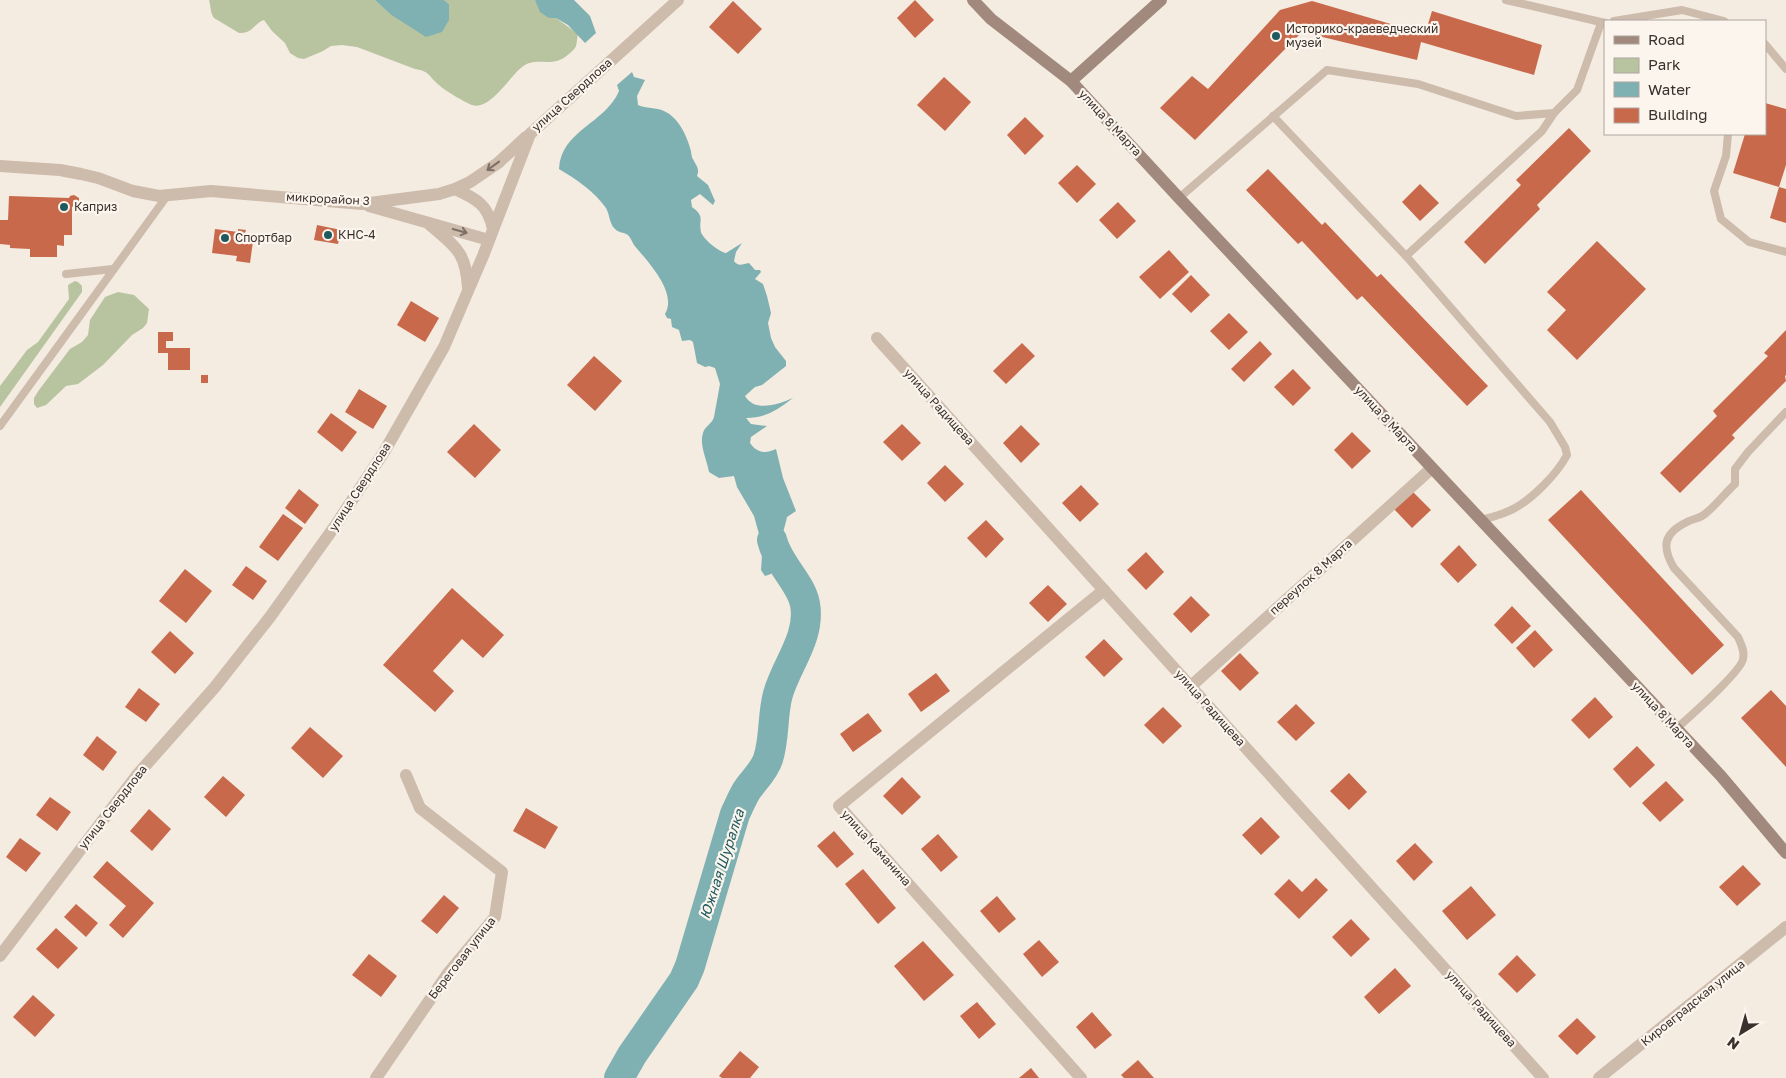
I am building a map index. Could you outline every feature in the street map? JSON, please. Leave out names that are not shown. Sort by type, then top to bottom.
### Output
[{"type":"street","name":"улица Свердлова","points":[[0,956],[137,775],[215,688],[270,617],[384,452],[444,347],[468,292],[530,134],[678,0]]},
{"type":"street","name":"улица 8 Марта","points":[[973,0],[991,19],[1071,81],[1178,198],[1721,776],[1786,853]]},
{"type":"street","points":[[1071,81],[1160,0]]},
{"type":"street","name":"микрорайон 3","points":[[0,166],[60,170],[81,174],[147,195],[167,196],[211,191],[362,204],[439,194],[455,189],[470,182],[498,163],[530,134]]},
{"type":"street","points":[[362,204],[427,222],[491,234],[490,216],[476,199],[455,189]]},
{"type":"street","points":[[427,222],[458,249],[467,269],[468,292]]},
{"type":"street","name":"улица Радищева","points":[[876,338],[1543,1078]]},
{"type":"street","name":"переулок 8 Марта","points":[[1190,687],[1432,468]]},
{"type":"street","name":"улица Каманина","points":[[1081,1078],[838,806],[1104,590]]},
{"type":"street","name":"Береговая улица","points":[[376,1078],[449,972],[496,917],[502,872],[420,808],[406,775]]},
{"type":"street","name":"Кировградская улица","points":[[1599,1078],[1786,927]]},
{"type":"lane","points":[[1406,256],[1542,131],[1554,113],[1577,90],[1603,23],[1506,0]]},
{"type":"lane","points":[[1620,20],[1682,10],[1720,20]]},
{"type":"lane","points":[[1766,45],[1786,69]]},
{"type":"lane","points":[[1178,198],[1327,70],[1418,84],[1516,116],[1554,113]]},
{"type":"lane","points":[[1273,116],[1406,256],[1550,422],[1565,447],[1567,455],[1563,463],[1546,484],[1515,508],[1481,520]]},
{"type":"lane","points":[[1728,135],[1726,156],[1714,191],[1721,219],[1750,242],[1786,252]]},
{"type":"lane","points":[[0,426],[167,196]]},
{"type":"lane","points":[[66,274],[113,269]]},
{"type":"lane","points":[[1676,728],[1730,678],[1743,661],[1744,650],[1738,637],[1674,568],[1667,556],[1665,543],[1673,529],[1702,516],[1735,484],[1735,470],[1748,452],[1786,412]]},
{"type":"green space","points":[[209,0],[375,0],[390,14],[449,4],[444,0],[535,0],[549,18],[556,18],[578,34],[575,47],[562,59],[550,62],[534,62],[522,67],[493,98],[486,103],[472,105],[445,90],[424,71],[357,47],[331,46],[304,59],[298,58],[290,53],[285,43],[272,31],[264,20],[247,32],[239,33],[214,18]]},
{"type":"green space","points":[[75,281],[82,286],[82,292],[0,407],[0,386],[27,350],[38,342],[69,299],[68,285]]},
{"type":"green space","points":[[118,292],[134,295],[149,309],[147,323],[132,335],[103,365],[78,384],[66,386],[46,405],[37,408],[34,404],[34,398],[39,390],[70,349],[82,342],[88,335],[90,320],[105,297]]},
{"type":"water","points":[[375,0],[444,0],[449,4],[449,20],[442,32],[426,37],[390,14]]},
{"type":"water","points":[[535,0],[574,0],[590,16],[596,33],[585,43],[568,25],[556,18],[549,18],[540,12]]},
{"type":"water","points":[[632,72],[634,77],[645,80],[637,96],[638,105],[664,111],[674,118],[682,128],[687,139],[692,158],[697,167],[697,176],[708,185],[715,201],[713,205],[700,194],[691,200],[692,207],[699,213],[701,219],[700,228],[702,235],[716,248],[726,253],[742,243],[736,252],[734,261],[739,265],[749,263],[755,270],[760,270],[761,272],[755,279],[763,284],[771,313],[768,323],[771,338],[775,347],[786,361],[786,366],[745,396],[749,401],[761,406],[781,403],[793,398],[760,417],[746,418],[751,424],[767,426],[751,437],[750,443],[755,449],[762,452],[776,449],[783,478],[796,511],[787,517],[782,541],[783,553],[790,575],[773,567],[771,574],[765,576],[761,570],[763,541],[754,516],[737,487],[734,476],[719,478],[709,472],[702,438],[704,431],[714,417],[720,384],[715,368],[705,367],[697,363],[693,342],[690,340],[682,341],[679,330],[672,327],[671,319],[667,318],[665,314],[668,305],[664,287],[653,268],[629,236],[613,227],[606,208],[591,191],[559,169],[567,145],[604,112],[619,91],[617,85]]},
{"type":"building","points":[[915,0],[934,20],[915,38],[897,18]]},
{"type":"building","points":[[733,1],[762,29],[738,54],[709,27]]},
{"type":"building","points":[[1312,1],[1425,34],[1432,11],[1542,45],[1534,75],[1421,42],[1417,60],[1302,32],[1195,140],[1160,108],[1192,76],[1208,89],[1280,10]]},
{"type":"building","points":[[944,77],[971,102],[945,131],[917,105]]},
{"type":"building","points":[[1766,103],[1786,109],[1786,165],[1779,187],[1733,173],[1745,135],[1766,135]]},
{"type":"building","points":[[1025,117],[1044,136],[1025,155],[1007,135]]},
{"type":"building","points":[[1569,128],[1591,151],[1537,205],[1540,209],[1485,264],[1464,242],[1521,185],[1516,180]]},
{"type":"building","points":[[1077,165],[1096,184],[1077,203],[1058,183]]},
{"type":"building","points":[[1268,169],[1322,225],[1325,222],[1377,277],[1381,274],[1488,386],[1467,406],[1362,296],[1357,300],[1302,241],[1298,244],[1246,190]]},
{"type":"building","points":[[1420,184],[1439,203],[1420,221],[1402,202]]},
{"type":"building","points":[[1779,187],[1786,189],[1786,223],[1770,218]]},
{"type":"building","points":[[74,195],[79,198],[79,203],[72,207],[72,235],[64,235],[64,246],[57,245],[57,257],[30,257],[30,249],[10,248],[10,245],[0,244],[0,220],[8,220],[9,196],[69,198]]},
{"type":"building","points":[[1118,202],[1136,221],[1117,239],[1099,220]]},
{"type":"building","name":"КНС-4","points":[[317,225],[341,230],[338,244],[314,240]]},
{"type":"building","points":[[215,229],[238,232],[238,229],[246,230],[245,233],[254,234],[250,263],[236,261],[237,256],[212,253]]},
{"type":"building","points":[[1597,241],[1646,289],[1577,360],[1547,330],[1566,310],[1547,292]]},
{"type":"building","points":[[1169,250],[1189,272],[1160,299],[1139,277]]},
{"type":"building","points":[[1191,275],[1210,295],[1191,313],[1172,294]]},
{"type":"building","points":[[411,301],[439,318],[425,342],[397,325]]},
{"type":"building","points":[[1229,313],[1248,332],[1229,350],[1210,331]]},
{"type":"building","points":[[1786,330],[1786,381],[1732,435],[1735,438],[1680,493],[1660,473],[1717,416],[1713,411],[1768,356],[1764,353]]},
{"type":"building","points":[[158,332],[173,332],[173,341],[166,341],[166,348],[190,348],[190,370],[168,370],[168,353],[158,353]]},
{"type":"building","points":[[1260,341],[1272,354],[1244,382],[1231,369]]},
{"type":"building","points":[[1022,343],[1035,356],[1006,384],[993,371]]},
{"type":"building","points":[[594,356],[622,381],[595,411],[567,385]]},
{"type":"building","points":[[1293,369],[1311,388],[1293,406],[1274,387]]},
{"type":"building","points":[[201,375],[208,375],[208,383],[201,383]]},
{"type":"building","points":[[359,389],[387,406],[373,429],[345,412]]},
{"type":"building","points":[[331,413],[357,432],[342,452],[317,432]]},
{"type":"building","points":[[474,424],[501,450],[475,478],[447,452]]},
{"type":"building","points":[[902,424],[921,443],[902,461],[883,442]]},
{"type":"building","points":[[1021,425],[1040,444],[1021,463],[1003,443]]},
{"type":"building","points":[[1352,432],[1371,451],[1352,469],[1334,450]]},
{"type":"building","points":[[945,465],[964,484],[945,502],[927,483]]},
{"type":"building","points":[[1081,485],[1099,504],[1080,522],[1062,503]]},
{"type":"building","points":[[299,489],[319,505],[305,524],[285,508]]},
{"type":"building","points":[[1581,490],[1724,645],[1692,675],[1548,520]]},
{"type":"building","points":[[1412,491],[1431,510],[1412,528],[1394,509]]},
{"type":"building","points":[[283,514],[303,528],[278,561],[259,547]]},
{"type":"building","points":[[986,520],[1004,539],[986,558],[967,538]]},
{"type":"building","points":[[1459,545],[1477,565],[1458,583],[1440,564]]},
{"type":"building","points":[[1146,552],[1164,572],[1146,590],[1127,570]]},
{"type":"building","points":[[246,566],[267,581],[253,600],[232,585]]},
{"type":"building","points":[[185,569],[212,591],[186,623],[159,601]]},
{"type":"building","points":[[1048,585],[1067,604],[1048,622],[1029,603]]},
{"type":"building","points":[[452,588],[504,635],[483,658],[462,639],[433,671],[454,691],[435,712],[383,665]]},
{"type":"building","points":[[1191,596],[1210,615],[1191,633],[1173,614]]},
{"type":"building","points":[[1512,606],[1531,626],[1512,644],[1494,625]]},
{"type":"building","points":[[1535,630],[1553,650],[1534,668],[1516,648]]},
{"type":"building","points":[[170,631],[194,653],[175,674],[151,652]]},
{"type":"building","points":[[1104,639],[1123,659],[1104,677],[1085,657]]},
{"type":"building","points":[[1240,653],[1259,673],[1240,691],[1221,671]]},
{"type":"building","points":[[936,673],[950,691],[921,712],[908,694]]},
{"type":"building","points":[[139,688],[160,704],[146,722],[125,707]]},
{"type":"building","points":[[1771,690],[1786,706],[1786,767],[1741,718]]},
{"type":"building","points":[[1595,697],[1613,717],[1589,739],[1571,720]]},
{"type":"building","points":[[1296,704],[1315,723],[1296,741],[1277,722]]},
{"type":"building","points":[[1163,707],[1182,726],[1163,744],[1144,725]]},
{"type":"building","points":[[868,713],[882,731],[853,752],[840,734]]},
{"type":"building","points":[[310,727],[343,756],[323,778],[291,748]]},
{"type":"building","points":[[97,736],[117,752],[103,771],[83,755]]},
{"type":"building","points":[[1637,746],[1655,765],[1630,788],[1613,769]]},
{"type":"building","points":[[1349,773],[1367,792],[1349,810],[1330,791]]},
{"type":"building","points":[[223,776],[245,795],[226,817],[204,797]]},
{"type":"building","points":[[902,777],[921,797],[902,815],[883,796]]},
{"type":"building","points":[[1666,781],[1684,800],[1660,822],[1642,803]]},
{"type":"building","points":[[50,797],[71,812],[57,831],[36,815]]},
{"type":"building","points":[[526,808],[558,827],[545,849],[513,831]]},
{"type":"building","points":[[149,809],[171,829],[152,851],[130,831]]},
{"type":"building","points":[[1261,817],[1280,837],[1261,855],[1242,835]]},
{"type":"building","points":[[834,831],[854,854],[837,868],[817,846]]},
{"type":"building","points":[[938,834],[958,857],[941,872],[921,849]]},
{"type":"building","points":[[20,838],[41,853],[26,872],[6,857]]},
{"type":"building","points":[[1415,843],[1433,862],[1414,881],[1396,861]]},
{"type":"building","points":[[107,861],[154,903],[123,938],[109,925],[126,906],[93,877]]},
{"type":"building","points":[[1743,865],[1761,884],[1737,906],[1719,887]]},
{"type":"building","points":[[863,869],[896,908],[878,924],[845,884]]},
{"type":"building","points":[[1316,878],[1328,890],[1299,919],[1274,894],[1289,879],[1302,892]]},
{"type":"building","points":[[1471,886],[1496,915],[1467,940],[1442,911]]},
{"type":"building","points":[[444,895],[459,908],[437,934],[421,921]]},
{"type":"building","points":[[997,896],[1016,919],[999,933],[980,911]]},
{"type":"building","points":[[76,904],[98,923],[86,937],[64,917]]},
{"type":"building","points":[[1351,919],[1370,939],[1351,957],[1332,937]]},
{"type":"building","points":[[56,928],[78,948],[58,969],[36,949]]},
{"type":"building","points":[[1039,940],[1059,962],[1042,977],[1023,954]]},
{"type":"building","points":[[923,941],[954,975],[924,1001],[894,966]]},
{"type":"building","points":[[369,954],[397,976],[381,997],[352,975]]},
{"type":"building","points":[[1517,955],[1536,975],[1517,993],[1498,974]]},
{"type":"building","points":[[1395,968],[1411,986],[1379,1014],[1364,997]]},
{"type":"building","points":[[33,995],[55,1015],[35,1037],[13,1017]]},
{"type":"building","points":[[977,1002],[996,1024],[979,1039],[960,1016]]},
{"type":"building","points":[[1092,1012],[1112,1035],[1095,1049],[1076,1027]]},
{"type":"building","points":[[1577,1018],[1596,1037],[1577,1055],[1558,1036]]},
{"type":"building","points":[[740,1051],[759,1067],[750,1078],[722,1078],[719,1076]]},
{"type":"building","points":[[1138,1060],[1154,1078],[1124,1078],[1121,1075]]},
{"type":"building","points":[[1031,1068],[1039,1078],[1019,1078]]},
{"type":"waterway","name":"Южная Шуралка","points":[[619,1078],[632,1055],[684,980],[690,966],[735,814],[747,790],[768,759],[772,743],[778,694],[801,639],[806,616],[803,596],[779,557],[772,540]]},
{"type":"place","name":"Историко-краеведческий музей","points":[[1276,36]]},
{"type":"place","name":"Каприз","points":[[64,207]]},
{"type":"place","name":"КНС-4","points":[[328,235]]},
{"type":"place","name":"Спортбар","points":[[225,238]]}]
